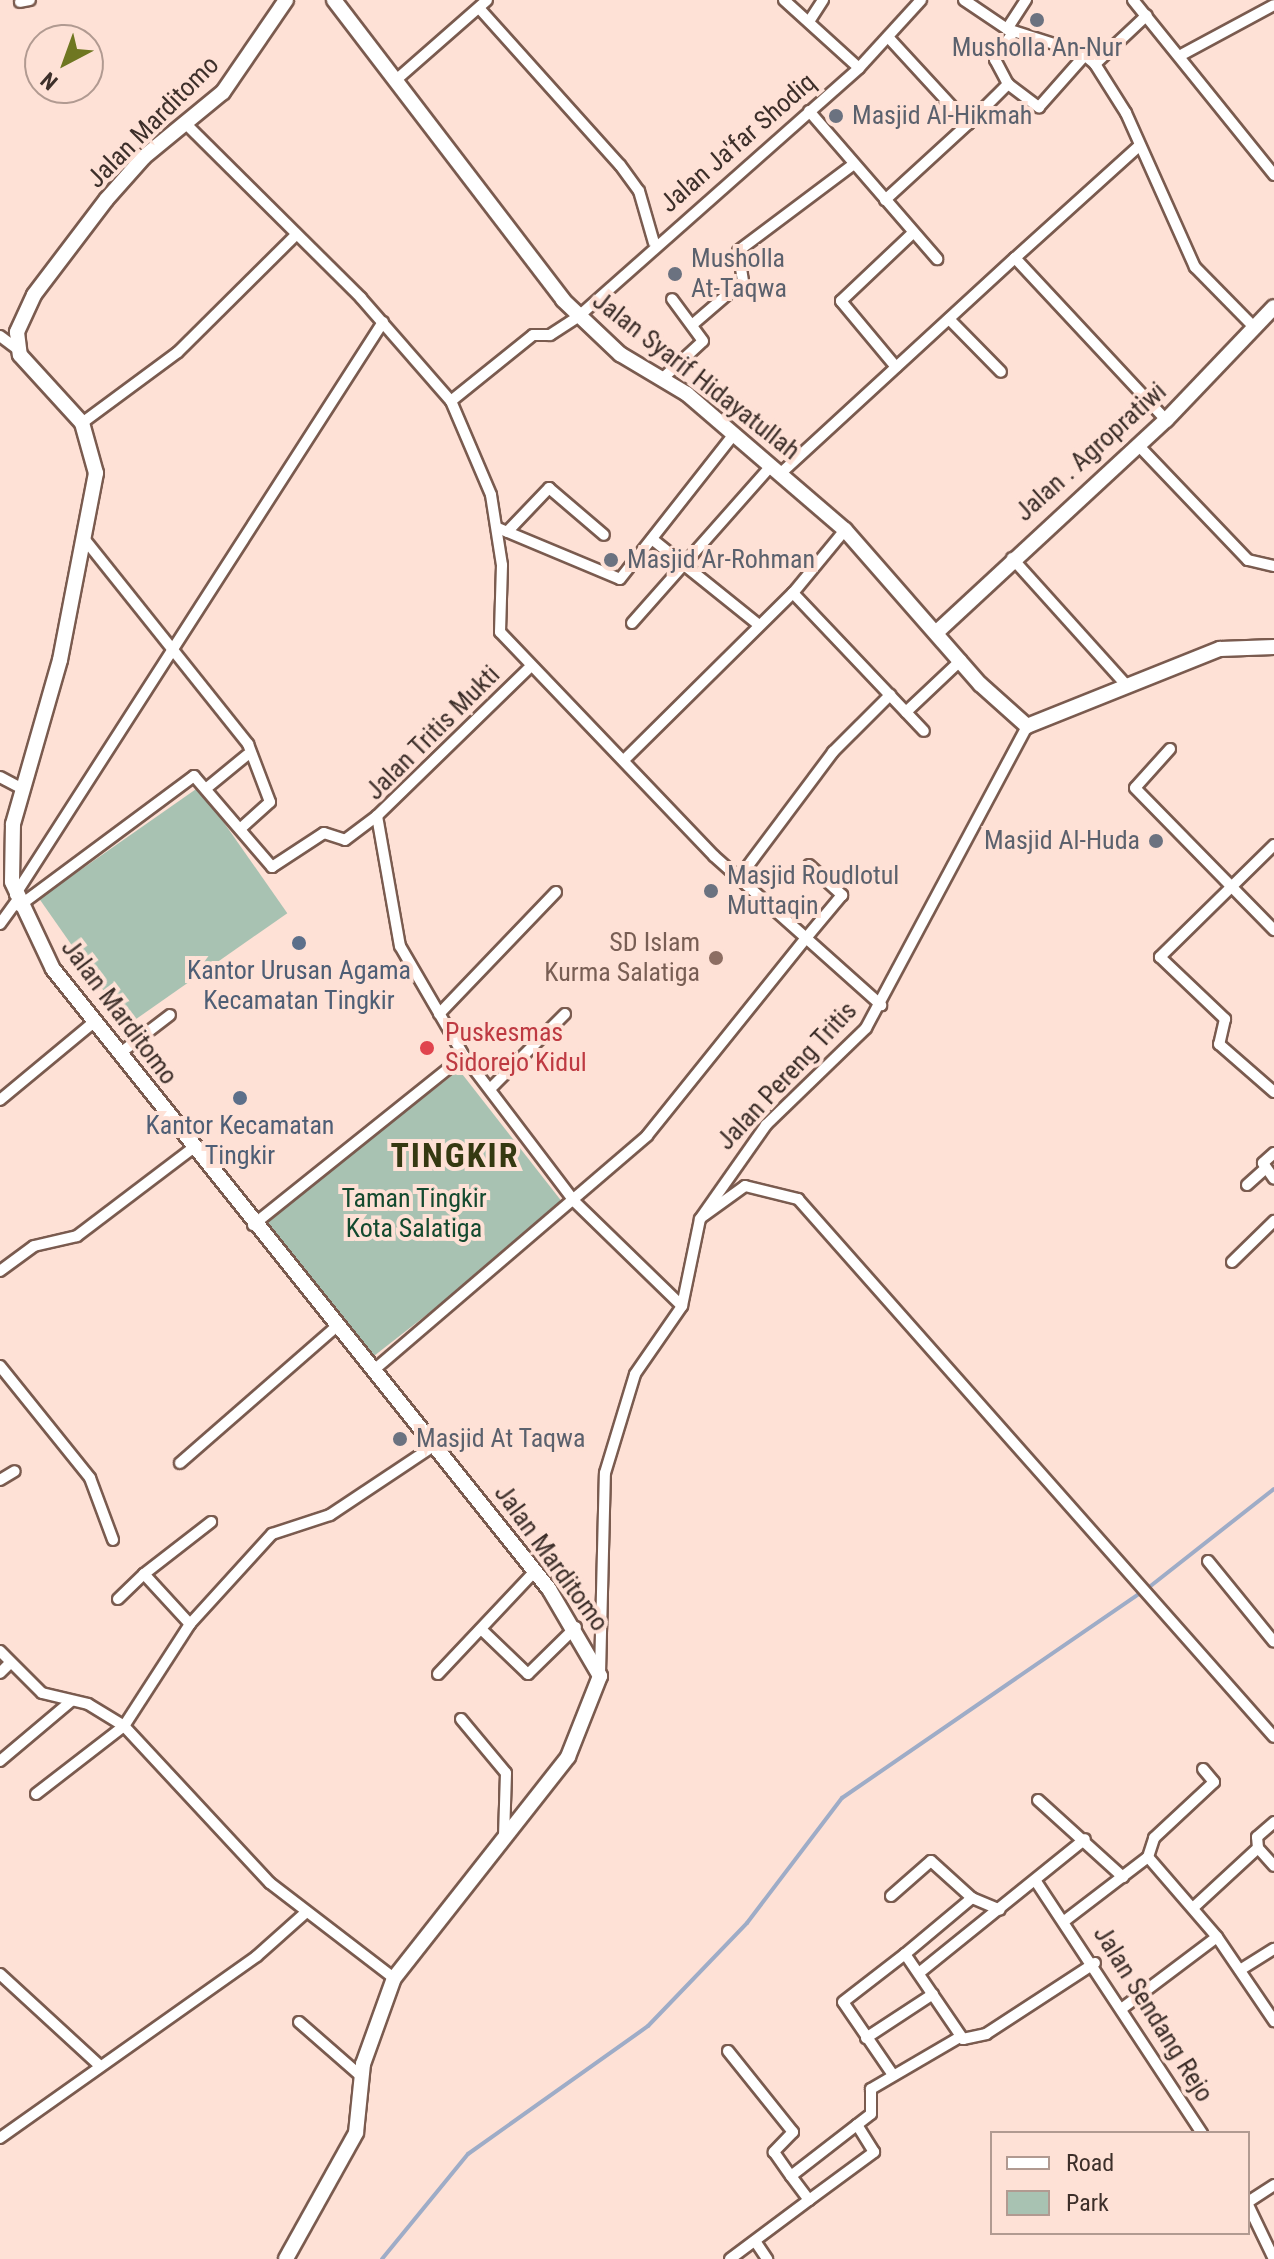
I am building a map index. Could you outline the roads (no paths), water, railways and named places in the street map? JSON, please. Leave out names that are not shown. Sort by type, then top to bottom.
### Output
[{"type":"street","name":"Jalan Marditomo","points":[[286,0],[223,92],[127,176],[73,243],[34,295],[16,348],[82,423],[96,473],[86,541],[23,789],[5,838],[17,900],[94,1022],[335,1328],[374,1370],[535,1571],[576,1627],[600,1676]]},
{"type":"street","name":"Jalan Syarif Hidayatullah","points":[[334,0],[579,316],[620,354],[663,378],[734,434],[845,530],[961,660],[1027,726]]},
{"type":"street","points":[[784,0],[810,20],[859,68]]},
{"type":"street","points":[[810,20],[823,0]]},
{"type":"street","name":"Jalan Ja'far Shodiq","points":[[451,401],[533,335],[550,335],[579,316],[654,243],[859,68],[921,0]]},
{"type":"street","points":[[964,0],[1010,30],[1085,55],[1095,64],[1195,267],[1254,327]]},
{"type":"street","points":[[1026,0],[995,60],[1008,84],[1039,107],[1085,55]]},
{"type":"street","points":[[1133,0],[1183,54],[1274,175]]},
{"type":"street","points":[[396,80],[483,4],[639,191],[654,243]]},
{"type":"street","points":[[1183,54],[1274,5]]},
{"type":"street","points":[[1095,64],[1147,15]]},
{"type":"street","points":[[889,38],[968,124]]},
{"type":"street","points":[[885,200],[1008,84]]},
{"type":"street","points":[[809,111],[937,259]]},
{"type":"street","points":[[185,123],[383,322],[451,401],[491,495],[502,530],[500,632],[528,669],[624,760],[738,879],[881,1005]]},
{"type":"street","points":[[632,623],[776,470],[896,367],[1138,147]]},
{"type":"street","points":[[692,325],[743,281],[738,251],[854,164]]},
{"type":"street","points":[[896,367],[841,301],[913,233]]},
{"type":"street","points":[[82,423],[178,352],[296,235]]},
{"type":"street","points":[[1015,258],[1166,420]]},
{"type":"street","points":[[663,378],[703,343],[672,299]]},
{"type":"street","name":"Jalan . Agropratiwi","points":[[938,631],[1012,558],[1166,420],[1274,307]]},
{"type":"street","points":[[949,319],[1001,372]]},
{"type":"street","points":[[0,924],[383,322]]},
{"type":"street","points":[[0,336],[16,348]]},
{"type":"street","points":[[502,530],[617,580],[734,434]]},
{"type":"street","points":[[1138,445],[1248,560],[1274,566]]},
{"type":"street","points":[[502,530],[549,488],[604,535]]},
{"type":"street","points":[[624,760],[793,593],[845,530]]},
{"type":"street","points":[[652,539],[759,625]]},
{"type":"street","points":[[86,541],[176,647],[248,744],[247,755],[270,802],[240,829]]},
{"type":"street","points":[[1012,558],[1128,687]]},
{"type":"street","points":[[793,593],[924,731]]},
{"type":"street","points":[[1027,726],[1220,649],[1274,647]]},
{"type":"street","points":[[906,712],[961,660]]},
{"type":"street","name":"Jalan Tritis Mukti","points":[[528,669],[377,816],[400,946],[464,1056],[575,1202],[682,1306]]},
{"type":"street","points":[[738,879],[833,752],[890,695]]},
{"type":"street","name":"Jalan Pereng Tritis","points":[[600,1676],[605,1473],[635,1374],[682,1306],[700,1219],[766,1125],[853,1045],[881,1005],[1027,726]]},
{"type":"street","points":[[1170,749],[1135,788],[1274,930]]},
{"type":"street","points":[[208,787],[247,755]]},
{"type":"street","points":[[17,900],[194,776],[208,787],[274,867],[324,833],[345,840],[377,816]]},
{"type":"street","points":[[0,777],[23,789]]},
{"type":"street","points":[[1274,845],[1231,883],[1160,957],[1224,1017],[1219,1044],[1274,1092]]},
{"type":"street","points":[[374,1370],[575,1202],[647,1136],[842,895],[809,865]]},
{"type":"street","points":[[439,1014],[556,892]]},
{"type":"street","points":[[490,1089],[565,1014]]},
{"type":"street","points":[[119,1054],[170,1015]]},
{"type":"street","points":[[0,1100],[94,1022]]},
{"type":"street","points":[[253,1225],[464,1056]]},
{"type":"street","points":[[0,1271],[34,1246],[77,1236],[193,1148]]},
{"type":"street","points":[[1247,1185],[1265,1169],[1274,1153]]},
{"type":"street","points":[[1265,1169],[1274,1179]]},
{"type":"street","points":[[700,1219],[745,1186],[798,1199],[1142,1581],[1274,1737]]},
{"type":"street","points":[[1232,1262],[1274,1221]]},
{"type":"street","points":[[180,1463],[335,1328]]},
{"type":"street","points":[[0,1366],[90,1478],[113,1540]]},
{"type":"street","points":[[36,1794],[124,1726],[190,1624],[272,1534],[330,1515],[435,1445]]},
{"type":"street","points":[[0,1480],[15,1471]]},
{"type":"street","points":[[118,1599],[144,1574],[211,1522]]},
{"type":"street","points":[[1208,1561],[1274,1642]]},
{"type":"street","points":[[438,1674],[535,1571]]},
{"type":"street","points":[[144,1574],[190,1624]]},
{"type":"street","points":[[481,1629],[529,1674],[576,1627]]},
{"type":"street","points":[[0,1651],[42,1693],[124,1726],[304,1914],[394,1978]]},
{"type":"street","points":[[0,1673],[10,1663]]},
{"type":"street","points":[[286,2259],[356,2133],[361,2076],[394,1978],[579,1741],[600,1676]]},
{"type":"street","points":[[0,1761],[70,1702]]},
{"type":"street","points":[[461,1719],[506,1773],[503,1840]]},
{"type":"street","points":[[1067,1919],[1148,1857],[1154,1838],[1214,1782],[1203,1769]]},
{"type":"street","points":[[1038,1800],[1085,1839],[1123,1877]]},
{"type":"street","points":[[1274,1822],[1257,1837],[1258,1848],[1274,1866]]},
{"type":"street","points":[[919,1973],[1037,1883],[1085,1839]]},
{"type":"street","points":[[1194,1907],[1258,1848]]},
{"type":"street","points":[[1148,1857],[1194,1907],[1274,2021]]},
{"type":"street","points":[[891,1896],[929,1861],[972,1898],[1000,1910]]},
{"type":"street","name":"Jalan Sendang Rejo","points":[[1037,1883],[1067,1919],[1201,2131]]},
{"type":"street","points":[[893,2075],[843,2001],[972,1898]]},
{"type":"street","points":[[0,2138],[98,2064],[210,1991],[304,1914]]},
{"type":"street","points":[[1124,2007],[1217,1937]]},
{"type":"street","points":[[1240,1970],[1274,1949]]},
{"type":"street","points":[[905,1954],[960,2037]]},
{"type":"street","points":[[791,2176],[871,2114],[868,2092],[960,2037],[986,2034],[1095,1963]]},
{"type":"street","points":[[0,1974],[98,2064]]},
{"type":"street","points":[[866,2038],[933,1994]]},
{"type":"street","points":[[299,2022],[361,2076]]},
{"type":"street","points":[[728,2051],[793,2131],[774,2152],[809,2200]]},
{"type":"street","points":[[730,2259],[874,2152],[857,2125]]},
{"type":"street","points":[[1250,2203],[1274,2185]]},
{"type":"street","points":[[1250,2208],[1274,2259]]},
{"type":"street","points":[[755,2241],[767,2259]]},
{"type":"waterway","points":[[382,2259],[468,2154],[648,2026],[747,1923],[842,1798],[1148,1588],[1274,1489]]},
{"type":"place","name":"Musholla An-Nur","points":[[1037,20]]},
{"type":"place","name":"Masjid Al-Hikmah","points":[[836,116]]},
{"type":"place","name":"Musholla At-Taqwa","points":[[675,274]]},
{"type":"place","name":"Masjid Ar-Rohman","points":[[611,560]]},
{"type":"place","name":"Masjid Al-Huda","points":[[1156,841]]},
{"type":"place","name":"Masjid Roudlotul Muttaqin","points":[[711,891]]},
{"type":"place","name":"Kantor Urusan Agama Kecamatan Tingkir","points":[[299,943]]},
{"type":"place","name":"SD Islam Kurma Salatiga","points":[[716,958]]},
{"type":"place","name":"Puskesmas Sidorejo Kidul","points":[[427,1048]]},
{"type":"place","name":"Kantor Kecamatan Tingkir","points":[[240,1098]]},
{"type":"place","name":"Masjid At Taqwa","points":[[400,1439]]},
{"type":"district","name":"TINGKIR","points":[[455,1156]]},
{"type":"park label","name":"Taman Tingkir Kota Salatiga","points":[[414,1214]]}]
